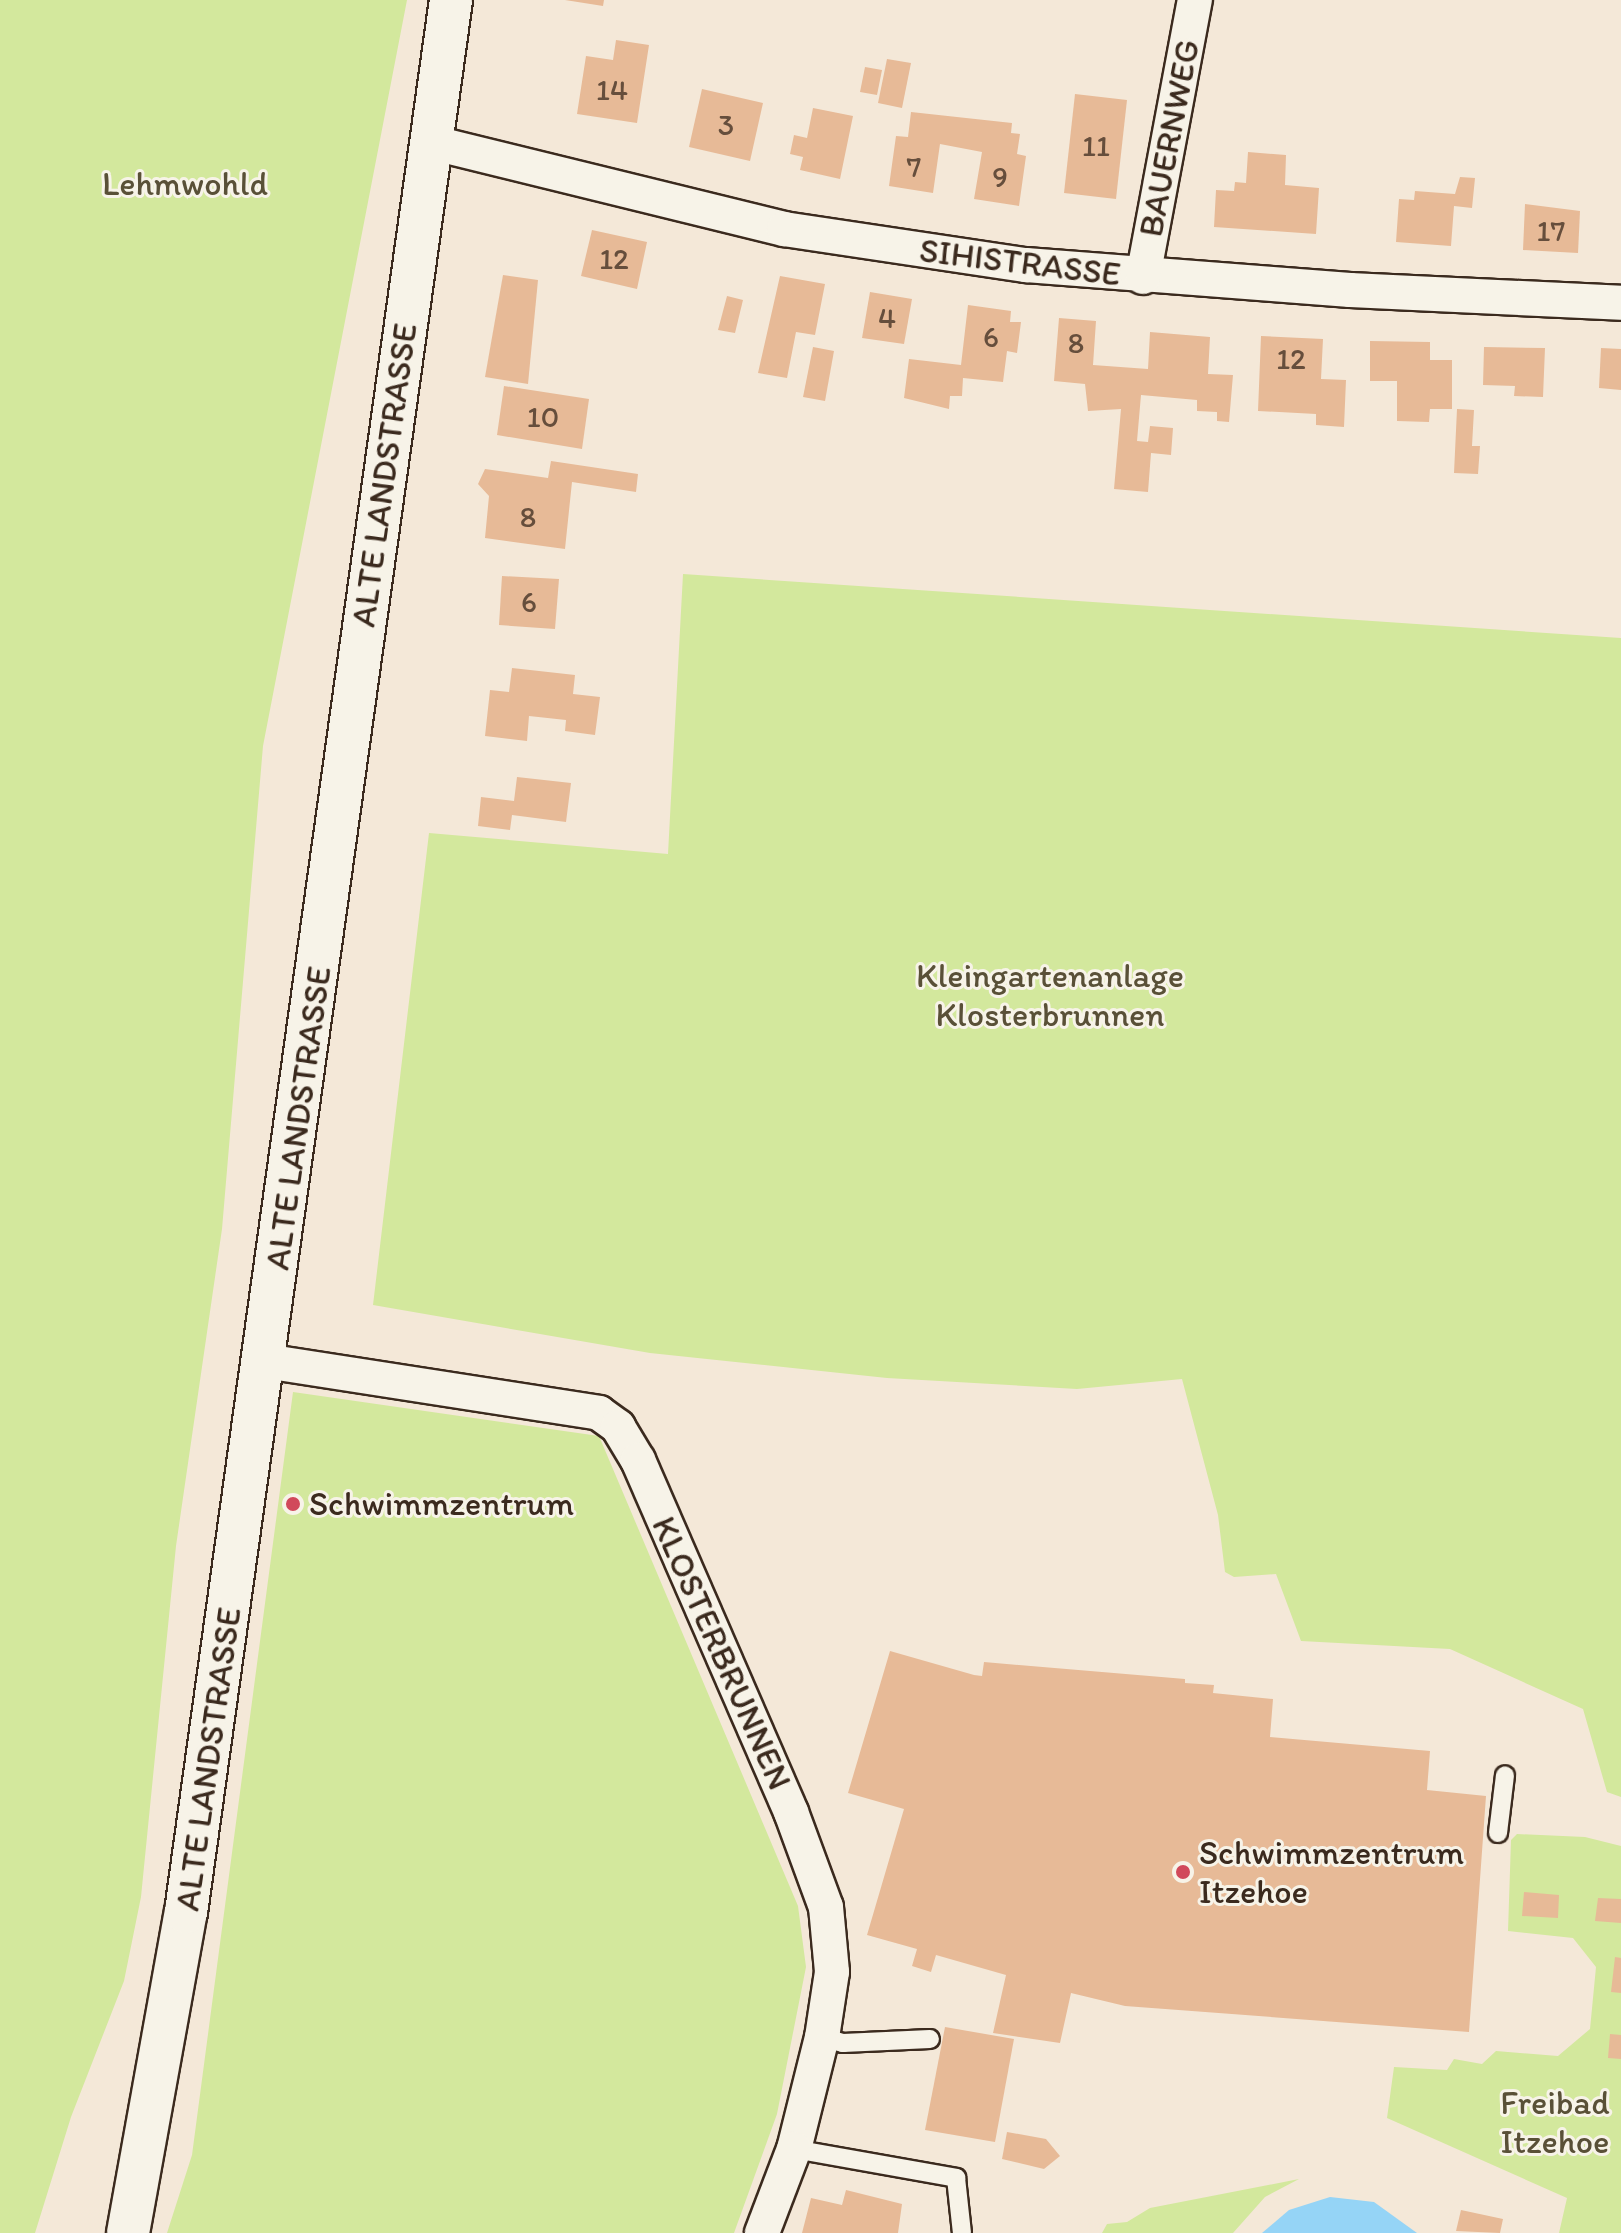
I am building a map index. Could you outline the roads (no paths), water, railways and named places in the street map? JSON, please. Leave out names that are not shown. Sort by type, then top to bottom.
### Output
[{"type":"street","name":"ALTE LANDSTRASSE","points":[[128,2233],[186,1912],[265,1361],[451,0]]},
{"type":"street","name":"BAUERNWEG","points":[[1143,277],[1195,0]]},
{"type":"street","name":"SIHISTRASSE","points":[[430,142],[784,229],[1143,277],[1621,303]]},
{"type":"street","name":"KLOSTERBRUNNEN","points":[[265,1361],[584,1409],[610,1418],[618,1427],[701,1603],[791,1812],[826,1907],[832,1972],[822,2037],[794,2149],[762,2233]]},
{"type":"lane","points":[[1498,1833],[1505,1775]]},
{"type":"lane","points":[[822,2037],[843,2043],[930,2039]]},
{"type":"lane","points":[[794,2149],[956,2178],[962,2233]]},
{"type":"water","points":[[1330,2197],[1374,2202],[1417,2233],[1262,2233],[1289,2210]]},
{"type":"place","name":"Schwimmzentrum","points":[[293,1504]]},
{"type":"place","name":"Schwimmzentrum Itzehoe","points":[[1183,1872]]},
{"type":"park label","name":"Lehmwohld","points":[[185,184]]},
{"type":"park label","name":"Kleingartenanlage Klosterbrunnen","points":[[1050,994]]},
{"type":"park label","name":"Freibad Itzehoe","points":[[1555,2122]]}]
